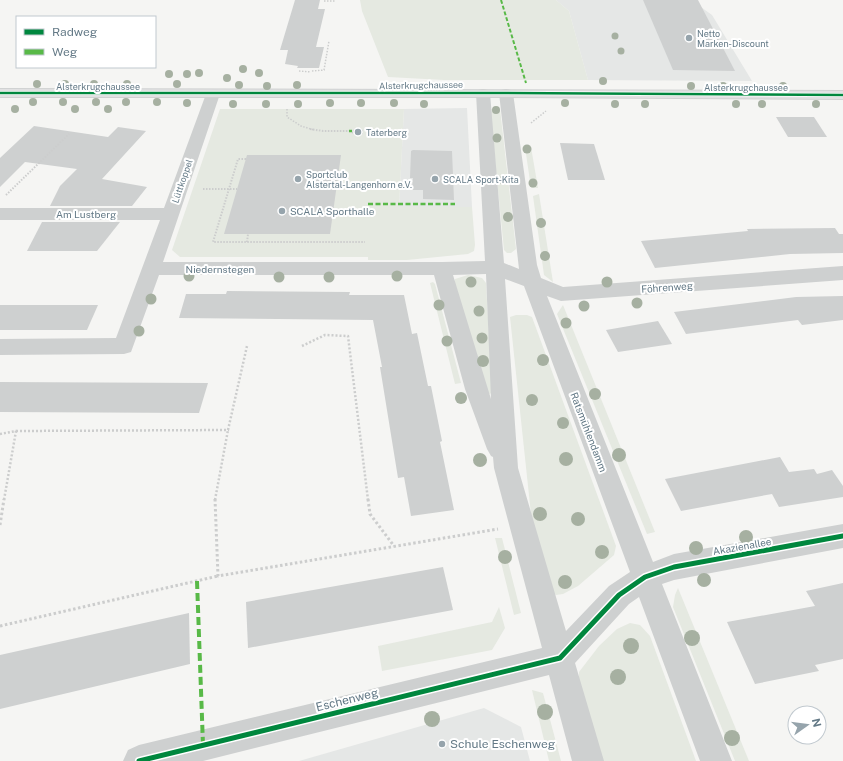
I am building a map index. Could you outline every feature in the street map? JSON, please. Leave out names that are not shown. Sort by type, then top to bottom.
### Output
[{"type":"main road","name":"Alsterkrugchaussee","points":[[0,93],[418,94],[506,92],[843,95]]},
{"type":"street","points":[[483,92],[495,268],[506,468]]},
{"type":"street","name":"Ratsmühlendamm","points":[[506,92],[527,265],[532,282],[716,761]]},
{"type":"street","name":"Lüttkoppel","points":[[152,268],[213,94]]},
{"type":"street","name":"Am Lustberg","points":[[0,214],[171,214]]},
{"type":"street","points":[[0,347],[124,346],[152,268]]},
{"type":"street","name":"Niedernstegen","points":[[152,268],[495,268]]},
{"type":"street","name":"Föhrenweg","points":[[495,268],[561,294],[843,273]]},
{"type":"street","points":[[442,269],[476,389],[506,468],[588,761]]},
{"type":"street","name":"Akazienallee","points":[[560,658],[619,595],[645,577],[674,567],[843,536]]},
{"type":"street","name":"Eschenweg","points":[[139,761],[560,658]]},
{"type":"path","points":[[324,1],[336,1]]},
{"type":"path","points":[[312,71],[324,70],[329,41]]},
{"type":"path","points":[[287,110],[287,117],[298,126],[318,131],[349,131]]},
{"type":"path","points":[[357,129],[362,129],[362,133],[356,134],[352,132],[357,129]]},
{"type":"path","points":[[6,195],[69,134]]},
{"type":"path","points":[[246,158],[238,159],[213,242],[365,242]]},
{"type":"path","points":[[222,189],[237,189]]},
{"type":"path","points":[[247,242],[248,234]]},
{"type":"path","points":[[302,346],[325,335],[348,336],[370,514],[394,546]]},
{"type":"path","points":[[218,576],[215,496],[247,346]]},
{"type":"path","points":[[0,434],[16,431],[228,430]]},
{"type":"path","points":[[0,525],[16,431]]},
{"type":"path","points":[[0,626],[218,576],[522,525]]},
{"type":"shaded area","points":[[360,0],[556,0],[569,11],[588,80],[444,80],[388,77],[362,11]]},
{"type":"shaded area","points":[[556,0],[691,0],[712,15],[752,81],[588,80],[569,11]]},
{"type":"shaded area","name":"SCALA Sport-Kita","points":[[467,108],[472,207],[399,207],[404,109]]},
{"type":"shaded area","name":"Sportclub Alstertal-Langenhorn e.V.","points":[[220,109],[404,109],[399,207],[472,207],[475,245],[474,251],[468,254],[407,260],[368,260],[368,257],[180,257],[172,250]]},
{"type":"shaded area","points":[[490,109],[500,109],[516,249],[511,253],[507,253],[504,250]]},
{"type":"shaded area","points":[[525,147],[531,147],[538,188],[531,188]]},
{"type":"shaded area","points":[[539,194],[553,282],[544,275],[533,196]]},
{"type":"shaded area","points":[[468,275],[482,278],[486,283],[492,393],[489,394],[486,390],[454,283],[455,279]]},
{"type":"shaded area","points":[[433,282],[435,284],[461,383],[455,384],[430,283]]},
{"type":"shaded area","points":[[563,305],[655,532],[647,534],[557,314]]},
{"type":"shaded area","points":[[516,315],[527,315],[532,317],[616,546],[614,555],[578,586],[563,594],[556,595],[551,592],[531,514],[510,317]]},
{"type":"shaded area","points":[[495,538],[502,538],[521,613],[514,615]]},
{"type":"shaded area","points":[[678,588],[749,761],[735,761],[673,607]]},
{"type":"shaded area","points":[[499,607],[505,628],[492,650],[382,671],[378,646],[492,622]]},
{"type":"shaded area","points":[[630,623],[640,625],[650,636],[696,761],[601,761],[579,684],[579,672],[599,646],[617,629]]},
{"type":"shaded area","points":[[532,690],[543,693],[561,761],[549,761]]},
{"type":"shaded area","name":"Schule Eschenweg","points":[[484,708],[521,727],[530,761],[299,761]]},
{"type":"building","points":[[295,0],[320,0],[318,9],[325,9],[316,47],[324,47],[319,68],[297,68],[298,66],[285,64],[288,50],[280,50]]},
{"type":"building","name":"Netto Marken-Discount","points":[[643,0],[698,0],[735,71],[673,70]]},
{"type":"building","points":[[776,117],[814,117],[827,137],[788,137]]},
{"type":"building","points":[[34,126],[108,137],[118,127],[146,131],[102,179],[147,187],[132,206],[50,206],[60,186],[77,169],[25,162],[0,187],[0,158]]},
{"type":"building","points":[[560,143],[594,144],[605,180],[568,180]]},
{"type":"building","points":[[411,151],[452,151],[454,200],[423,199],[423,190],[412,190],[413,178],[410,178]]},
{"type":"building","name":"SCALA Sporthalle","points":[[247,155],[341,155],[330,234],[224,234]]},
{"type":"building","points":[[42,222],[120,222],[97,251],[27,251]]},
{"type":"building","points":[[835,228],[839,234],[843,234],[843,253],[790,254],[655,268],[641,241],[748,231],[747,229]]},
{"type":"building","points":[[227,291],[350,292],[349,295],[404,295],[412,334],[417,333],[428,386],[431,386],[442,441],[440,442],[454,510],[411,516],[404,477],[398,478],[380,367],[382,367],[373,320],[179,318],[186,294],[226,294]]},
{"type":"building","points":[[843,296],[843,320],[802,325],[798,320],[686,334],[674,312],[796,297]]},
{"type":"building","points":[[0,305],[98,305],[87,330],[0,330]]},
{"type":"building","points":[[658,321],[672,344],[618,352],[606,330]]},
{"type":"building","points":[[0,382],[208,383],[199,413],[0,412]]},
{"type":"building","points":[[780,457],[789,472],[814,469],[817,474],[832,470],[843,486],[843,497],[779,507],[772,494],[681,511],[665,479]]},
{"type":"building","points":[[443,567],[453,610],[248,648],[246,602]]},
{"type":"building","points":[[843,583],[843,659],[815,665],[819,671],[755,684],[727,622],[815,606],[806,591]]},
{"type":"building","points":[[189,613],[190,664],[0,709],[0,655]]},
{"type":"marked path","points":[[501,0],[526,83]]},
{"type":"marked path","points":[[368,204],[455,204]]},
{"type":"marked path","points":[[197,581],[203,745]]},
{"type":"cycle path","points":[[0,93],[506,93],[843,95]]},
{"type":"cycle path","points":[[139,761],[560,658],[619,595],[645,577],[674,567],[843,536]]},
{"type":"place","name":"Netto Marken-Discount","points":[[689,38]]},
{"type":"place","name":"Taterberg","points":[[358,132]]},
{"type":"place","name":"Sportclub Alstertal-Langenhorn e.V.","points":[[298,179]]},
{"type":"place","name":"SCALA Sport-Kita","points":[[435,179]]},
{"type":"place","name":"SCALA Sporthalle","points":[[282,211]]},
{"type":"place","name":"Schule Eschenweg","points":[[442,744]]}]
